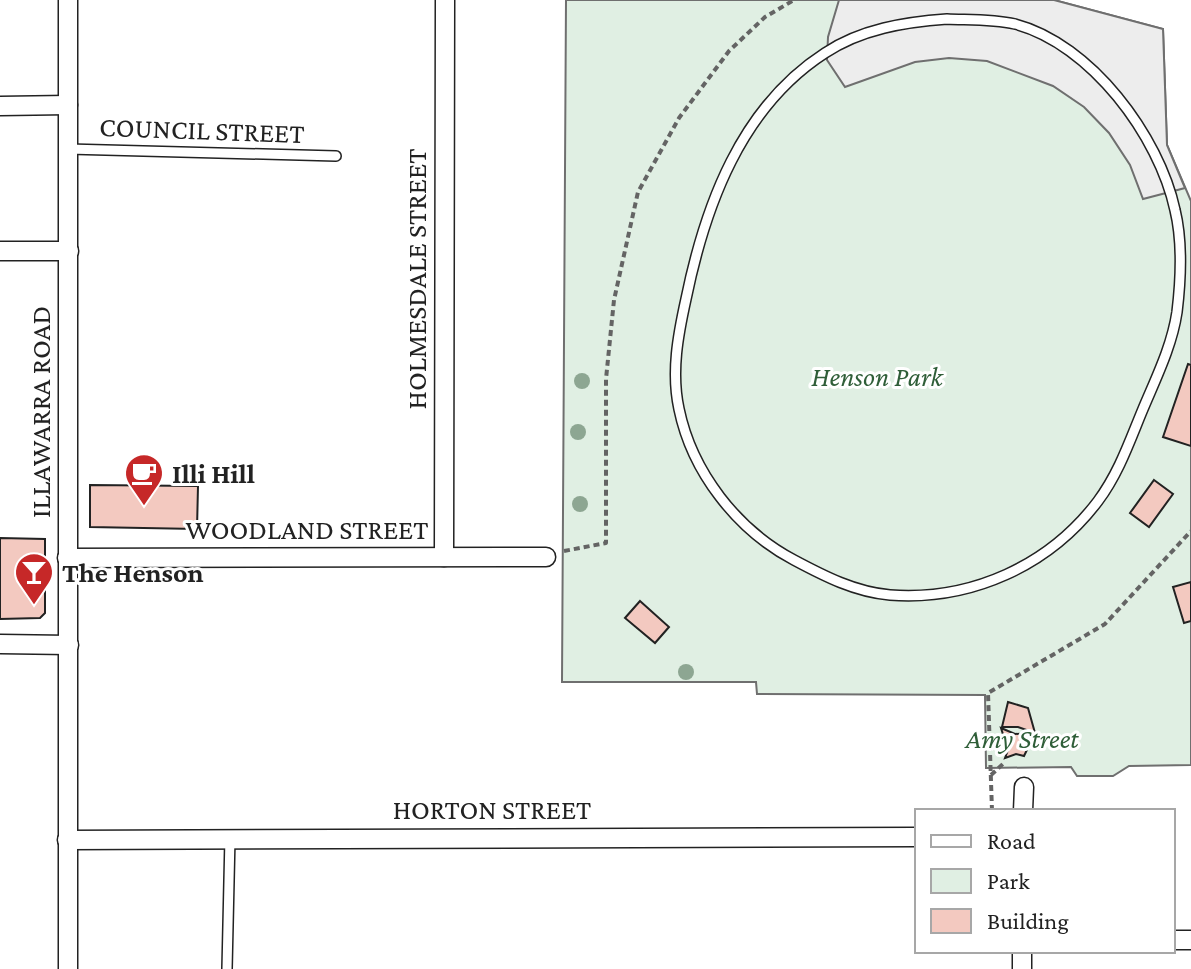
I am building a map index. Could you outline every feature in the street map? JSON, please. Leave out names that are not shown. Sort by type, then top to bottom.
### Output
[{"type":"street","name":"ILLAWARRA ROAD","points":[[68,0],[68,969]]},
{"type":"street","name":"HOLMESDALE STREET","points":[[444,557],[445,0]]},
{"type":"street","points":[[0,106],[68,105]]},
{"type":"street","points":[[0,251],[69,251]]},
{"type":"street","name":"WOODLAND STREET","points":[[67,558],[546,557]]},
{"type":"street","points":[[0,644],[69,645]]},
{"type":"street","points":[[1023,809],[1024,787]]},
{"type":"street","name":"HORTON STREET","points":[[67,840],[230,837],[915,837]]},
{"type":"lane","points":[[981,20],[1016,25],[1071,52],[1100,77],[1138,126],[1168,184],[1175,210],[1179,288],[1171,339],[1114,476],[1083,519],[1034,561],[1000,579],[962,589],[888,595],[852,587],[783,555],[728,508],[705,476],[688,443],[678,407],[677,340],[689,282],[718,189],[737,149],[793,77],[827,51],[865,34],[908,22],[981,20]]},
{"type":"lane","name":"COUNCIL STREET","points":[[68,149],[336,156]]},
{"type":"lane","points":[[227,969],[230,837]]},
{"type":"path","points":[[582,549],[606,543],[606,379],[614,300],[638,192],[679,118],[729,51],[765,17],[794,0]]},
{"type":"path","points":[[992,809],[988,693],[1105,624],[1191,531]]},
{"type":"path","points":[[991,775],[1005,762]]},
{"type":"green space","name":"Henson Park","points":[[566,0],[1054,0],[1163,29],[1167,145],[1191,201],[1191,765],[1129,766],[1113,776],[1077,776],[1071,767],[986,768],[985,695],[757,694],[756,682],[562,682]]},
{"type":"shaded area","points":[[839,0],[1054,0],[1163,29],[1167,145],[1185,188],[1143,199],[1130,165],[1109,133],[1084,107],[1053,86],[987,61],[949,58],[915,62],[845,87],[827,60],[828,37]]},
{"type":"building","points":[[1188,364],[1191,365],[1191,446],[1163,437]]},
{"type":"building","points":[[1154,480],[1173,494],[1149,527],[1130,513]]},
{"type":"building","name":"Illi Hill","points":[[90,485],[198,486],[197,529],[90,527]]},
{"type":"building","points":[[0,538],[45,539],[45,613],[40,618],[0,619]]},
{"type":"building","points":[[1191,582],[1191,621],[1184,623],[1173,587]]},
{"type":"building","points":[[640,601],[669,627],[655,643],[625,618]]},
{"type":"building","points":[[1008,702],[1028,708],[1035,733],[1018,727],[1002,727]]},
{"type":"building","points":[[1001,728],[1015,734],[1035,733],[1024,756],[1016,754],[1005,758],[1008,750]]},
{"type":"place","name":"Illi Hill","points":[[144,507]]},
{"type":"place","name":"The Henson","points":[[34,606]]},
{"type":"park label","name":"Amy Street","points":[[1022,738]]}]
